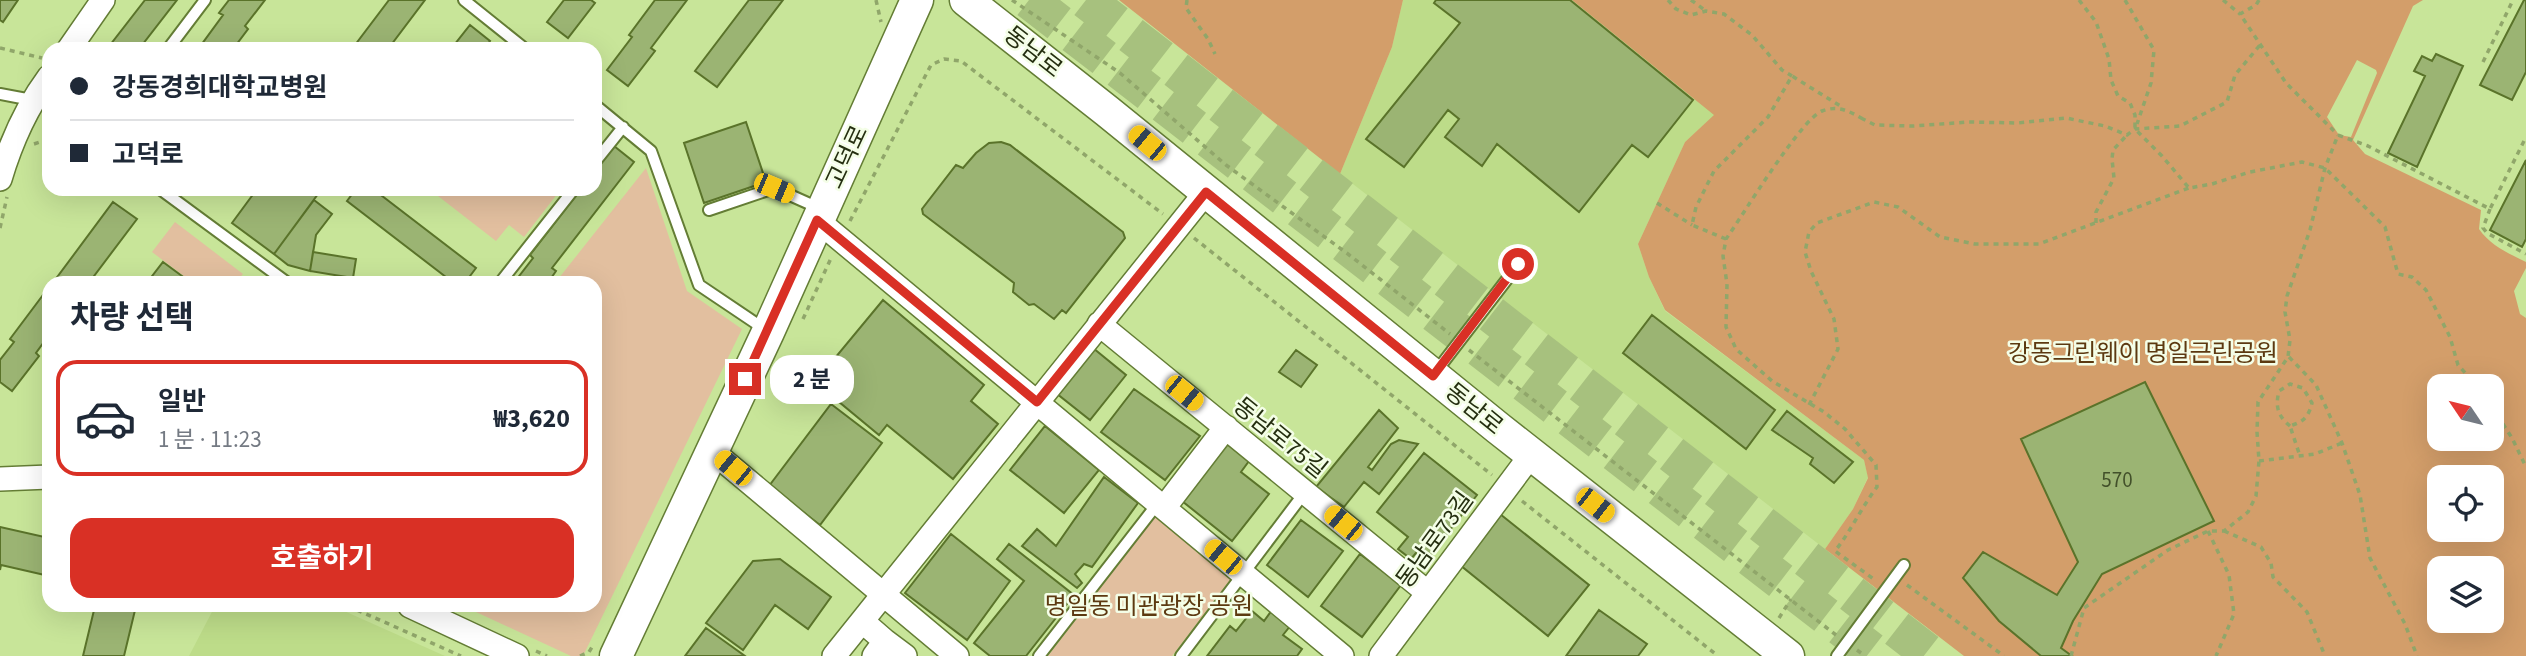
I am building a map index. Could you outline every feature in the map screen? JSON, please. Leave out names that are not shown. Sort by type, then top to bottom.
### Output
[{"type":"main road","name":"고덕로","points":[[616,656],[768,332],[827,223],[917,0]]},
{"type":"main road","name":"동남로","points":[[966,0],[1531,455],[1788,656]]},
{"type":"street","points":[[74,42],[103,0]]},
{"type":"street","points":[[0,180],[9,151],[42,80]]},
{"type":"street","points":[[834,656],[1206,192]]},
{"type":"street","points":[[827,223],[1342,656]]},
{"type":"street","name":"동남로75길","points":[[1100,324],[1428,593]]},
{"type":"street","points":[[1161,505],[1226,427]]},
{"type":"street","points":[[712,451],[957,656]]},
{"type":"street","name":"동남로73길","points":[[1381,656],[1531,455]]},
{"type":"street","points":[[0,479],[42,477]]},
{"type":"street","points":[[423,612],[517,656]]},
{"type":"street","points":[[862,621],[879,649],[905,656]]},
{"type":"lane","points":[[173,42],[205,0]]},
{"type":"lane","points":[[464,0],[516,42]]},
{"type":"lane","points":[[0,94],[32,100]]},
{"type":"lane","points":[[602,111],[651,151],[699,285],[768,332]]},
{"type":"lane","points":[[602,153],[622,127]]},
{"type":"lane","points":[[709,210],[774,188],[827,223]]},
{"type":"lane","points":[[170,196],[278,276]]},
{"type":"lane","points":[[505,276],[568,196]]},
{"type":"lane","points":[[1433,376],[1518,264]]},
{"type":"lane","points":[[1181,656],[1305,492]]},
{"type":"lane","points":[[1039,656],[1161,505]]},
{"type":"lane","points":[[1837,656],[1904,565]]},
{"type":"path","points":[[876,0],[882,27]]},
{"type":"path","points":[[1013,0],[1121,73],[1226,165],[1348,254],[1865,656]]},
{"type":"path","points":[[1187,0],[1186,8],[1209,39],[1215,54]]},
{"type":"path","points":[[1668,0],[1676,9],[1691,15],[1706,11],[1724,14],[1752,35],[1782,70],[1875,125],[2018,123],[2066,118],[2105,126],[2127,135]]},
{"type":"path","points":[[1691,0],[1706,11]]},
{"type":"path","points":[[2079,0],[2096,22],[2109,59],[2111,80],[2118,96],[2130,103],[2135,115],[2135,129],[2189,188]]},
{"type":"path","points":[[2125,0],[2154,50],[2151,83],[2135,129]]},
{"type":"path","points":[[2223,0],[2240,14],[2286,83],[2338,135],[2368,146],[2490,209]]},
{"type":"path","points":[[2240,14],[2256,5],[2259,0]]},
{"type":"path","points":[[2483,62],[2512,0]]},
{"type":"path","points":[[2096,223],[2096,212],[2114,178],[2113,150],[2135,129],[2180,126],[2227,102],[2235,75],[2260,45]]},
{"type":"path","points":[[0,48],[42,66]]},
{"type":"path","points":[[803,320],[827,223],[931,65],[944,59],[961,61],[1178,226],[1718,656]]},
{"type":"path","points":[[1692,225],[1696,207],[1714,171],[1768,117],[1792,76]]},
{"type":"path","points":[[1843,108],[1820,111],[1793,141],[1726,239],[1723,256],[1727,284],[1726,327],[1736,349],[1772,381],[1845,429],[1876,465],[1877,487],[1862,506],[1856,522],[1835,551],[1876,581],[1885,570],[2004,656]]},
{"type":"path","points":[[2224,531],[2248,512],[2256,496],[2259,461],[2258,402],[2288,357],[2290,340],[2285,312],[2287,296],[2310,230],[2325,168],[2338,135]]},
{"type":"path","points":[[2526,137],[2483,228],[2487,233],[2526,254]]},
{"type":"path","points":[[1809,405],[1838,349],[1834,319],[1811,271],[1805,251],[1809,232],[1817,223],[1874,202],[1898,207],[1940,237],[1975,244],[2039,244],[2189,188],[2302,162],[2325,168],[2385,227],[2398,274],[2412,277],[2426,290],[2450,337],[2458,365],[2466,374]]},
{"type":"path","points":[[1657,203],[1692,225],[1726,239]]},
{"type":"path","points":[[2288,357],[2316,385],[2342,443],[2360,495],[2370,558],[2405,624],[2417,656]]},
{"type":"path","points":[[2290,426],[2304,421],[2309,415],[2312,403],[2303,388],[2290,384],[2279,391],[2278,412],[2290,426],[2300,456]]},
{"type":"path","points":[[2504,426],[2526,467]]},
{"type":"path","points":[[2259,461],[2315,454],[2342,443]]},
{"type":"path","points":[[2208,531],[2229,575],[2234,614],[2216,656]]},
{"type":"path","points":[[2071,656],[2084,608],[2168,550],[2208,531],[2224,531],[2261,547],[2271,563],[2273,577],[2306,612],[2325,656]]},
{"type":"path","points":[[362,612],[461,656]]},
{"type":"shaded area","points":[[1403,0],[1572,0],[1715,115],[1685,142],[1638,244],[1649,277],[1665,311],[1864,460],[1868,477],[1853,509],[1825,549],[1340,174],[1392,47]]},
{"type":"shaded area","points":[[212,612],[346,612],[445,656],[189,656]]},
{"type":"green space","points":[[1119,0],[1403,0],[1392,47],[1340,174]]},
{"type":"green space","name":"강동그린웨이 명일근린공원","points":[[1572,0],[2423,0],[2413,6],[2353,140],[2365,154],[2481,210],[2479,229],[2484,235],[2500,249],[2526,262],[2526,268],[2514,291],[2520,314],[2526,318],[2526,656],[1964,656],[1825,549],[1853,509],[1868,478],[1864,460],[1665,310],[1649,277],[1638,244],[1685,142],[1714,115]],"holes":[[[2357,60],[2377,73],[2351,137],[2339,135],[2327,117]]]},
{"type":"green space","points":[[646,168],[687,291],[742,329],[583,656],[571,656],[476,612],[602,612],[602,276],[561,276]]},
{"type":"green space","points":[[438,196],[556,196],[524,237],[509,225],[496,241]]},
{"type":"green space","points":[[175,222],[243,274],[184,276],[152,252]]},
{"type":"green space","name":"명일동 미관광장 공원","points":[[1158,513],[1234,575],[1172,656],[1048,656]]},
{"type":"building","points":[[0,0],[18,0],[3,22],[0,20]]},
{"type":"building","points":[[145,0],[177,0],[144,42],[112,42]]},
{"type":"building","points":[[229,0],[265,0],[245,26],[248,29],[238,42],[203,42],[223,15],[219,13]]},
{"type":"building","points":[[389,0],[425,0],[393,42],[357,42]]},
{"type":"building","points":[[564,0],[591,0],[595,3],[568,38],[547,22]]},
{"type":"building","points":[[655,0],[687,0],[651,48],[655,51],[628,86],[607,70]]},
{"type":"building","points":[[749,0],[783,0],[717,87],[695,71]]},
{"type":"building","points":[[1436,0],[1570,0],[1693,100],[1648,157],[1632,145],[1579,212],[1497,144],[1482,166],[1445,137],[1459,119],[1448,110],[1404,167],[1366,139],[1460,23],[1434,3]]},
{"type":"building","points":[[2524,0],[2526,72],[2512,100],[2480,85]]},
{"type":"building","points":[[470,25],[490,41],[489,42],[457,42]]},
{"type":"building","points":[[2436,54],[2463,66],[2417,167],[2388,153],[2425,76],[2414,71],[2422,56],[2432,61]]},
{"type":"building","points":[[746,122],[766,182],[704,203],[684,143]]},
{"type":"building","points":[[1001,142],[1010,145],[1123,232],[1125,238],[1066,313],[1062,310],[1054,319],[1034,304],[1029,305],[1013,292],[1014,283],[923,214],[922,209],[956,165],[963,168],[989,143]]},
{"type":"building","points":[[614,146],[634,162],[552,268],[556,271],[553,276],[519,276],[533,258],[530,255],[576,196],[602,196],[602,162]]},
{"type":"building","points":[[2526,160],[2526,239],[2522,247],[2490,230]]},
{"type":"building","points":[[252,196],[317,196],[274,254],[232,223]]},
{"type":"building","points":[[351,196],[382,196],[476,268],[470,276],[445,276],[347,201]]},
{"type":"building","points":[[314,200],[332,214],[316,235],[310,271],[288,265],[274,254]]},
{"type":"building","points":[[113,202],[137,219],[94,276],[58,276]]},
{"type":"building","points":[[313,252],[356,259],[353,276],[310,271]]},
{"type":"building","points":[[163,262],[182,276],[152,276]]},
{"type":"building","points":[[42,296],[42,345],[36,353],[39,356],[12,391],[0,382],[0,360],[14,342],[10,339]]},
{"type":"building","points":[[883,300],[984,385],[971,401],[998,424],[953,479],[887,425],[879,435],[815,382]]},
{"type":"building","points":[[1652,315],[1775,410],[1746,449],[1623,353]]},
{"type":"building","points":[[1093,348],[1126,375],[1090,420],[1056,393]]},
{"type":"building","points":[[1296,350],[1317,365],[1301,387],[1279,372]]},
{"type":"building","points":[[2145,382],[2214,521],[2102,574],[2073,621],[2061,648],[2072,656],[2041,656],[1999,621],[1963,578],[1983,552],[2057,595],[2078,562],[2021,439]]},
{"type":"building","points":[[1134,389],[1200,436],[1165,480],[1101,432]]},
{"type":"building","points":[[831,404],[882,443],[820,525],[769,486]]},
{"type":"building","points":[[1379,410],[1398,428],[1368,467],[1372,470],[1391,444],[1399,440],[1418,444],[1379,494],[1364,482],[1344,507],[1316,487]]},
{"type":"building","points":[[1787,411],[1853,462],[1834,483],[1810,464],[1813,458],[1772,430]]},
{"type":"building","points":[[1045,426],[1099,470],[1064,513],[1010,470]]},
{"type":"building","points":[[1226,443],[1249,461],[1241,472],[1269,494],[1232,541],[1182,501]]},
{"type":"building","points":[[1424,453],[1477,495],[1426,561],[1416,553],[1411,559],[1398,549],[1408,537],[1377,512]]},
{"type":"building","points":[[1104,477],[1138,503],[1092,567],[1084,564],[1075,574],[1082,583],[1077,588],[1022,546],[1037,529],[1056,546]]},
{"type":"building","points":[[1500,514],[1589,585],[1548,636],[1460,565]]},
{"type":"building","points":[[1301,520],[1343,551],[1308,597],[1267,565]]},
{"type":"building","points":[[0,527],[42,536],[42,574],[1,565],[0,570]]},
{"type":"building","points":[[951,534],[1010,581],[967,640],[905,593]]},
{"type":"building","points":[[1009,544],[1074,595],[1026,656],[990,656],[974,643],[1024,581],[997,559]]},
{"type":"building","points":[[1360,554],[1401,585],[1362,637],[1321,606]]},
{"type":"building","points":[[780,559],[831,597],[808,629],[775,605],[743,650],[706,623],[753,561]]},
{"type":"building","points":[[1272,610],[1291,625],[1283,635],[1302,649],[1297,656],[1207,656],[1230,626],[1236,631],[1252,611],[1264,621]]},
{"type":"building","points":[[1599,610],[1647,644],[1638,656],[1566,656]]},
{"type":"building","points":[[94,612],[135,612],[124,656],[83,656]]},
{"type":"building","points":[[706,628],[745,656],[685,656]]},
{"type":"tunnel","points":[[1029,0],[1878,656]]},
{"type":"tunnel","points":[[1086,0],[1932,656]]},
{"type":"route","points":[[745,379],[817,220],[1037,402],[1206,192],[1433,376],[1518,264]]}]
